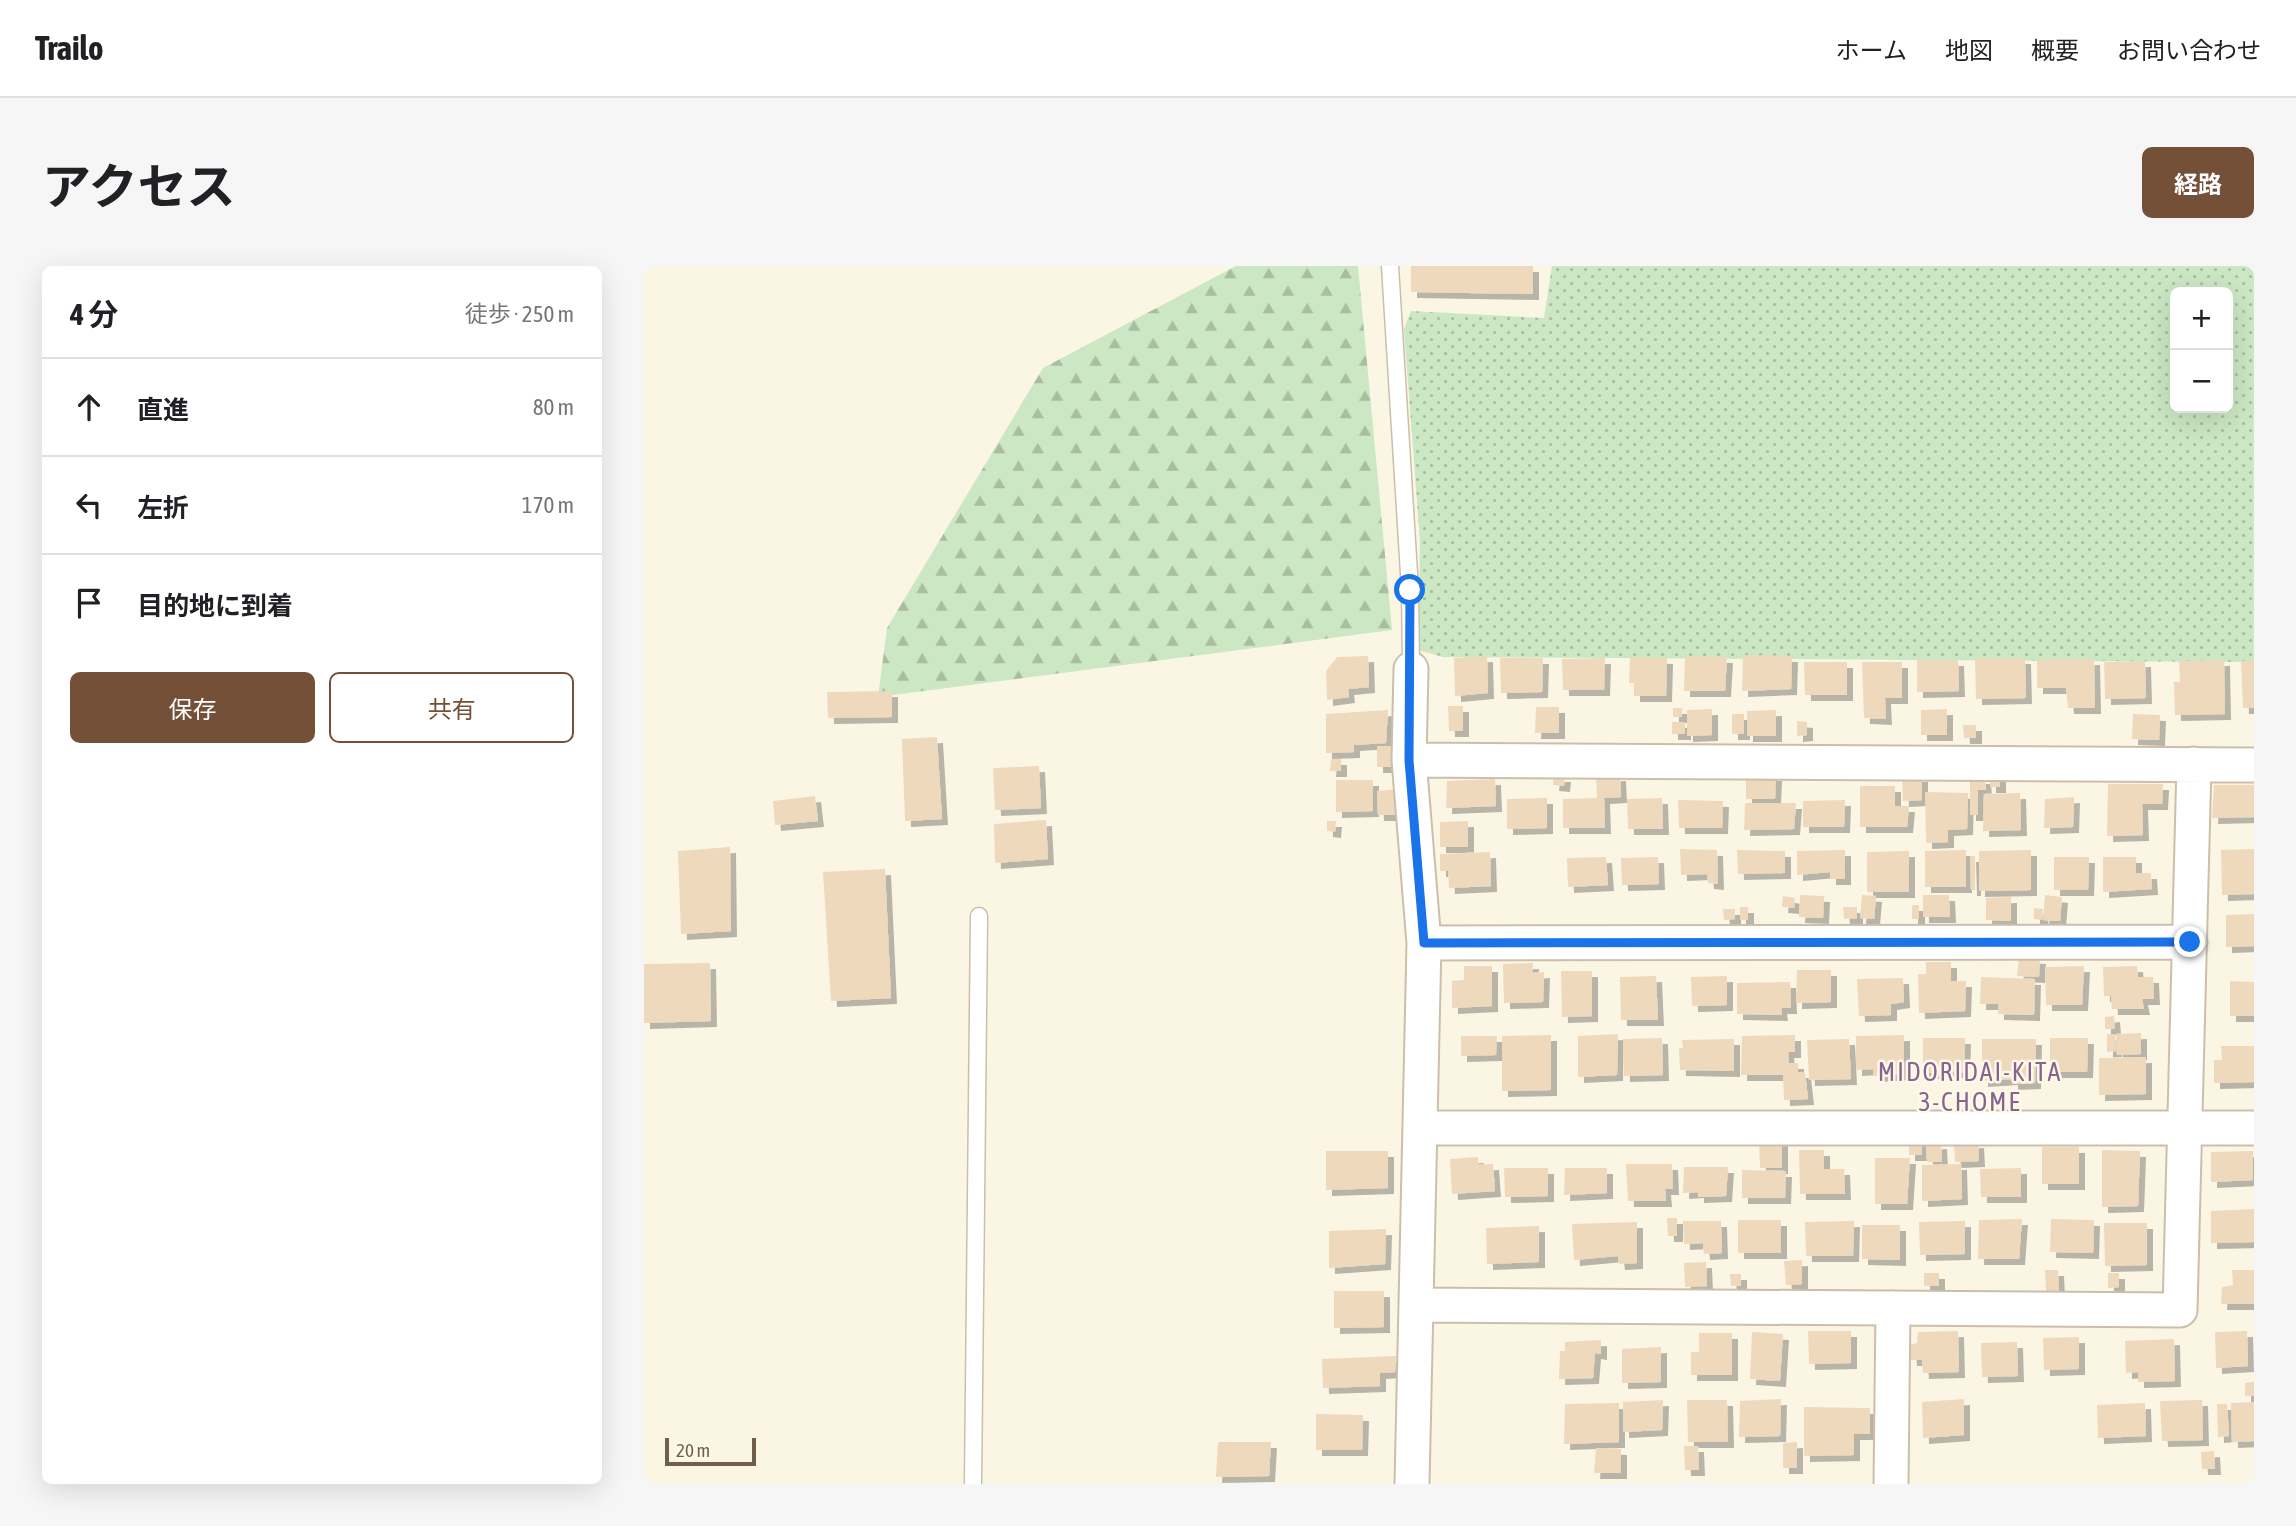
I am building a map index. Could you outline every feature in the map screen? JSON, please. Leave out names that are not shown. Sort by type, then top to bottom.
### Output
[{"type":"street","points":[[1411,669],[1409,760],[1424,943],[1412,1484]]},
{"type":"street","points":[[1409,760],[2254,765]]},
{"type":"street","points":[[1416,1306],[2180,1310],[2187,1128],[2194,764]]},
{"type":"street","points":[[1424,943],[2190,942]]},
{"type":"street","points":[[1420,1128],[2254,1128]]},
{"type":"street","points":[[1891,1484],[1893,1308]]},
{"type":"lane","points":[[1390,266],[1410,590],[1411,669]]},
{"type":"lane","points":[[973,1484],[979,916]]},
{"type":"green space","points":[[1236,266],[1358,266],[1392,630],[878,697],[887,628],[1043,368]]},
{"type":"green space","points":[[1552,266],[2254,266],[2254,662],[1443,657],[1418,650],[1420,542],[1404,329],[1411,311],[1544,318]]},
{"type":"building","points":[[1411,266],[1533,266],[1533,294],[1411,292]]},
{"type":"building","points":[[1743,655],[1792,656],[1791,689],[1742,691]]},
{"type":"building","points":[[1368,656],[1369,687],[1348,689],[1349,697],[1327,700],[1326,671],[1337,657]]},
{"type":"building","points":[[1487,656],[1488,693],[1455,696],[1454,658]]},
{"type":"building","points":[[1685,656],[1727,657],[1725,691],[1684,691]]},
{"type":"building","points":[[1630,657],[1667,658],[1666,696],[1634,696],[1634,683],[1629,683]]},
{"type":"building","points":[[1500,658],[1543,658],[1542,692],[1501,693]]},
{"type":"building","points":[[1605,658],[1604,690],[1563,690],[1562,659]]},
{"type":"building","points":[[1975,658],[2025,658],[2026,698],[1976,699]]},
{"type":"building","points":[[2094,659],[2095,708],[2068,708],[2066,688],[2037,688],[2037,660]]},
{"type":"building","points":[[1917,660],[1958,660],[1959,691],[1917,692]]},
{"type":"building","points":[[2224,660],[2225,714],[2175,715],[2174,682],[2180,682],[2179,661]]},
{"type":"building","points":[[2145,661],[2146,698],[2105,699],[2104,662]]},
{"type":"building","points":[[2241,661],[2254,661],[2254,708],[2243,708]]},
{"type":"building","points":[[1804,662],[1847,662],[1847,695],[1805,695]]},
{"type":"building","points":[[1862,662],[1902,662],[1902,698],[1885,698],[1886,719],[1864,718]]},
{"type":"building","points":[[892,691],[892,717],[828,718],[827,692]]},
{"type":"building","points":[[1448,706],[1463,706],[1463,731],[1449,731]]},
{"type":"building","points":[[1536,707],[1559,707],[1559,733],[1535,733]]},
{"type":"building","points":[[1673,708],[1682,708],[1682,717],[1673,717]]},
{"type":"building","points":[[1712,709],[1712,735],[1687,736],[1687,710]]},
{"type":"building","points":[[1947,709],[1947,735],[1921,735],[1921,710]]},
{"type":"building","points":[[1388,710],[1386,743],[1354,745],[1354,752],[1326,753],[1326,714]]},
{"type":"building","points":[[1776,710],[1776,736],[1747,736],[1747,711]]},
{"type":"building","points":[[1732,714],[1744,714],[1744,734],[1732,734]]},
{"type":"building","points":[[2133,714],[2160,715],[2159,740],[2132,739]]},
{"type":"building","points":[[1797,721],[1807,722],[1807,735],[1797,736]]},
{"type":"building","points":[[1672,722],[1685,722],[1685,734],[1672,734]]},
{"type":"building","points":[[1963,725],[1976,725],[1976,738],[1964,738]]},
{"type":"building","points":[[937,737],[942,819],[905,821],[902,739]]},
{"type":"building","points":[[1377,746],[1401,746],[1401,767],[1377,767]]},
{"type":"building","points":[[1331,759],[1341,759],[1341,771],[1330,771]]},
{"type":"building","points":[[1039,766],[1041,808],[995,810],[993,768]]},
{"type":"building","points":[[1746,774],[1776,775],[1775,799],[1746,799]]},
{"type":"building","points":[[1620,775],[1621,797],[1604,798],[1605,828],[1563,828],[1563,799],[1597,798],[1596,776]]},
{"type":"building","points":[[1990,775],[2000,775],[2000,787],[1990,787]]},
{"type":"building","points":[[1554,776],[1565,776],[1564,786],[1553,785]]},
{"type":"building","points":[[1902,776],[1922,776],[1922,800],[1903,801]]},
{"type":"building","points":[[1970,778],[1985,778],[1986,790],[1978,790],[1978,815],[1970,815]]},
{"type":"building","points":[[1495,779],[1496,806],[1446,808],[1447,781]]},
{"type":"building","points":[[1336,780],[1373,780],[1373,811],[1336,812]]},
{"type":"building","points":[[2108,784],[2163,784],[2162,804],[2142,804],[2143,835],[2107,836]]},
{"type":"building","points":[[2214,785],[2254,785],[2254,817],[2212,818]]},
{"type":"building","points":[[1860,786],[1895,786],[1895,806],[1909,806],[1907,827],[1860,827]]},
{"type":"building","points":[[1401,789],[1402,815],[1378,815],[1377,791]]},
{"type":"building","points":[[1925,792],[1968,793],[1967,829],[1948,830],[1948,842],[1926,843]]},
{"type":"building","points":[[2020,793],[2021,830],[1983,831],[1984,794]]},
{"type":"building","points":[[815,796],[818,821],[775,825],[773,801]]},
{"type":"building","points":[[2074,797],[2073,827],[2044,828],[2045,799]]},
{"type":"building","points":[[1547,798],[1547,828],[1507,829],[1507,799]]},
{"type":"building","points":[[1662,798],[1663,829],[1628,829],[1627,799]]},
{"type":"building","points":[[1678,800],[1723,801],[1722,828],[1679,828]]},
{"type":"building","points":[[1845,800],[1844,827],[1803,827],[1803,801]]},
{"type":"building","points":[[1745,803],[1796,803],[1794,829],[1744,830]]},
{"type":"building","points":[[1046,820],[1048,859],[995,863],[994,824]]},
{"type":"building","points":[[1327,821],[1336,821],[1335,832],[1327,831]]},
{"type":"building","points":[[1468,821],[1468,847],[1440,847],[1440,822]]},
{"type":"building","points":[[730,847],[731,931],[681,934],[678,851]]},
{"type":"building","points":[[1680,849],[1717,850],[1718,884],[1708,883],[1707,874],[1681,875]]},
{"type":"building","points":[[2254,849],[2254,894],[2222,895],[2221,850]]},
{"type":"building","points":[[1737,850],[1785,851],[1785,873],[1738,874]]},
{"type":"building","points":[[1845,850],[1845,879],[1830,879],[1830,872],[1797,875],[1797,851]]},
{"type":"building","points":[[1966,850],[1966,887],[1925,887],[1925,851]]},
{"type":"building","points":[[2031,850],[2031,890],[1979,891],[1979,851]]},
{"type":"building","points":[[1909,851],[1909,892],[1867,892],[1867,852]]},
{"type":"building","points":[[1490,852],[1491,886],[1449,888],[1448,871],[1440,871],[1440,854]]},
{"type":"building","points":[[1970,856],[1975,856],[1975,890],[1971,890]]},
{"type":"building","points":[[1606,857],[1608,885],[1568,887],[1567,858]]},
{"type":"building","points":[[1658,857],[1659,884],[1622,885],[1621,858]]},
{"type":"building","points":[[2054,857],[2089,857],[2088,890],[2054,890]]},
{"type":"building","points":[[2103,857],[2136,857],[2136,873],[2151,873],[2152,889],[2103,892]]},
{"type":"building","points":[[885,869],[891,998],[831,1001],[823,872]]},
{"type":"building","points":[[1800,895],[1824,896],[1823,918],[1799,917]]},
{"type":"building","points":[[1862,895],[1876,896],[1874,919],[1860,918]]},
{"type":"building","points":[[1923,895],[1949,895],[1950,917],[1923,917]]},
{"type":"building","points":[[2045,895],[2062,897],[2060,921],[2043,920]]},
{"type":"building","points":[[1783,896],[1795,898],[1794,908],[1782,907]]},
{"type":"building","points":[[2011,897],[2011,921],[1986,920],[1986,898]]},
{"type":"building","points":[[1912,905],[1919,905],[1919,919],[1912,919]]},
{"type":"building","points":[[1740,907],[1748,907],[1748,920],[1740,920]]},
{"type":"building","points":[[1843,907],[1857,907],[1857,918],[1844,919]]},
{"type":"building","points":[[2034,908],[2043,909],[2042,920],[2034,919]]},
{"type":"building","points":[[1723,909],[1735,909],[1735,919],[1724,920]]},
{"type":"building","points":[[2254,914],[2254,946],[2226,947],[2226,915]]},
{"type":"building","points":[[2019,957],[2040,958],[2039,977],[2017,976]]},
{"type":"building","points":[[1926,962],[1951,962],[1951,981],[1966,981],[1965,1011],[1919,1013],[1918,974],[1926,974]]},
{"type":"building","points":[[710,963],[711,1021],[644,1023],[644,964]]},
{"type":"building","points":[[1533,963],[1532,973],[1544,972],[1543,1002],[1504,1003],[1503,964]]},
{"type":"building","points":[[1464,966],[1492,966],[1492,1006],[1452,1008],[1452,981],[1464,980]]},
{"type":"building","points":[[2084,966],[2082,1005],[2046,1005],[2045,967]]},
{"type":"building","points":[[2137,966],[2138,977],[2153,977],[2154,999],[2142,999],[2144,1009],[2112,1009],[2111,996],[2104,996],[2103,967]]},
{"type":"building","points":[[1797,970],[1831,970],[1831,1002],[1796,1003]]},
{"type":"building","points":[[1561,971],[1592,971],[1592,1016],[1562,1017]]},
{"type":"building","points":[[1656,976],[1658,1020],[1621,1020],[1620,977]]},
{"type":"building","points":[[1727,976],[1727,1005],[1692,1006],[1691,977]]},
{"type":"building","points":[[1981,977],[2035,979],[2034,1015],[1998,1014],[1998,1004],[1980,1004]]},
{"type":"building","points":[[1903,978],[1904,1002],[1891,1004],[1891,1015],[1859,1016],[1857,979]]},
{"type":"building","points":[[2230,981],[2254,982],[2254,1016],[2230,1016]]},
{"type":"building","points":[[1790,982],[1791,1008],[1781,1008],[1782,1015],[1737,1014],[1737,983]]},
{"type":"building","points":[[2114,1016],[2115,1029],[2105,1029],[2105,1017]]},
{"type":"building","points":[[2141,1033],[2141,1054],[2117,1055],[2116,1034]]},
{"type":"building","points":[[1618,1034],[1617,1075],[1578,1077],[1578,1036]]},
{"type":"building","points":[[2107,1034],[2115,1034],[2116,1051],[2107,1052]]},
{"type":"building","points":[[1551,1035],[1551,1090],[1502,1091],[1502,1036]]},
{"type":"building","points":[[1795,1035],[1795,1052],[1788,1052],[1789,1063],[1798,1063],[1798,1072],[1805,1072],[1808,1099],[1784,1100],[1783,1075],[1741,1075],[1742,1036]]},
{"type":"building","points":[[1904,1035],[1904,1074],[1873,1076],[1873,1069],[1856,1070],[1856,1036]]},
{"type":"building","points":[[1461,1036],[1497,1036],[1496,1055],[1461,1056]]},
{"type":"building","points":[[1662,1038],[1663,1075],[1624,1076],[1623,1039]]},
{"type":"building","points":[[1923,1038],[1965,1038],[1964,1072],[1923,1073]]},
{"type":"building","points":[[2050,1038],[2088,1038],[2087,1072],[2050,1072]]},
{"type":"building","points":[[1734,1039],[1734,1071],[1680,1070],[1679,1048],[1683,1048],[1682,1040]]},
{"type":"building","points":[[1849,1039],[1851,1079],[1809,1080],[1807,1040]]},
{"type":"building","points":[[1982,1039],[2036,1039],[2035,1083],[2012,1084],[2012,1079],[1982,1081]]},
{"type":"building","points":[[2221,1046],[2254,1046],[2254,1082],[2214,1083],[2214,1060],[2222,1060]]},
{"type":"building","points":[[2146,1057],[2146,1094],[2099,1095],[2099,1058]]},
{"type":"building","points":[[1759,1139],[1782,1139],[1782,1168],[1760,1168]]},
{"type":"building","points":[[1909,1140],[1921,1140],[1922,1155],[1909,1155]]},
{"type":"building","points":[[1978,1142],[1979,1161],[1955,1162],[1954,1143]]},
{"type":"building","points":[[1941,1143],[1942,1162],[1927,1162],[1926,1144]]},
{"type":"building","points":[[2042,1147],[2079,1147],[2079,1184],[2042,1184]]},
{"type":"building","points":[[1799,1150],[1824,1150],[1824,1169],[1844,1169],[1845,1194],[1800,1194]]},
{"type":"building","points":[[2102,1150],[2140,1151],[2138,1206],[2102,1207]]},
{"type":"building","points":[[1326,1151],[1388,1151],[1388,1188],[1326,1190]]},
{"type":"building","points":[[2253,1151],[2253,1180],[2211,1182],[2211,1152]]},
{"type":"building","points":[[1478,1157],[1478,1165],[1493,1164],[1495,1191],[1452,1194],[1450,1159]]},
{"type":"building","points":[[1875,1158],[1910,1158],[1907,1204],[1875,1204]]},
{"type":"building","points":[[1626,1164],[1672,1164],[1673,1189],[1665,1189],[1666,1201],[1628,1201]]},
{"type":"building","points":[[1961,1164],[1962,1199],[1922,1201],[1922,1165]]},
{"type":"building","points":[[1684,1167],[1728,1167],[1726,1196],[1698,1197],[1698,1192],[1683,1193]]},
{"type":"building","points":[[1504,1168],[1548,1168],[1548,1196],[1505,1197]]},
{"type":"building","points":[[1565,1168],[1607,1168],[1607,1193],[1564,1195]]},
{"type":"building","points":[[2021,1168],[2021,1197],[1981,1197],[1980,1169]]},
{"type":"building","points":[[1742,1170],[1786,1171],[1785,1198],[1742,1198]]},
{"type":"building","points":[[2254,1209],[2254,1242],[2211,1243],[2211,1211]]},
{"type":"building","points":[[1667,1218],[1677,1218],[1677,1236],[1668,1236]]},
{"type":"building","points":[[2022,1219],[2019,1259],[1978,1259],[1979,1220]]},
{"type":"building","points":[[2051,1219],[2094,1220],[2093,1253],[2050,1252]]},
{"type":"building","points":[[1738,1220],[1781,1220],[1781,1253],[1738,1253]]},
{"type":"building","points":[[1683,1221],[1721,1221],[1722,1253],[1704,1254],[1703,1243],[1684,1244]]},
{"type":"building","points":[[1854,1221],[1853,1256],[1806,1256],[1805,1222]]},
{"type":"building","points":[[1965,1221],[1965,1254],[1920,1255],[1919,1222]]},
{"type":"building","points":[[1637,1222],[1637,1263],[1619,1264],[1618,1256],[1574,1260],[1572,1224]]},
{"type":"building","points":[[2104,1223],[2147,1223],[2147,1265],[2105,1266]]},
{"type":"building","points":[[1862,1225],[1900,1225],[1900,1260],[1862,1259]]},
{"type":"building","points":[[1539,1226],[1539,1262],[1487,1264],[1486,1228]]},
{"type":"building","points":[[1386,1229],[1385,1264],[1329,1268],[1329,1231]]},
{"type":"building","points":[[1802,1260],[1802,1284],[1786,1285],[1784,1261]]},
{"type":"building","points":[[1706,1262],[1707,1286],[1685,1287],[1684,1263]]},
{"type":"building","points":[[2045,1270],[2058,1270],[2059,1291],[2046,1291]]},
{"type":"building","points":[[2232,1270],[2254,1270],[2254,1304],[2221,1304],[2222,1287],[2233,1285]]},
{"type":"building","points":[[1924,1273],[1939,1273],[1939,1286],[1924,1286]]},
{"type":"building","points":[[2108,1273],[2119,1273],[2119,1287],[2108,1288]]},
{"type":"building","points":[[1730,1274],[1741,1274],[1741,1286],[1731,1286]]},
{"type":"building","points":[[1334,1291],[1384,1291],[1384,1327],[1334,1328]]},
{"type":"building","points":[[1808,1331],[1851,1331],[1851,1363],[1809,1364]]},
{"type":"building","points":[[1958,1331],[1959,1372],[1923,1373],[1922,1360],[1911,1360],[1910,1345],[1917,1343],[1918,1332]]},
{"type":"building","points":[[2247,1331],[2248,1366],[2216,1368],[2215,1332]]},
{"type":"building","points":[[1752,1332],[1783,1334],[1780,1381],[1750,1379]]},
{"type":"building","points":[[1699,1333],[1732,1333],[1732,1375],[1691,1375],[1691,1352],[1699,1352]]},
{"type":"building","points":[[2079,1337],[2079,1369],[2044,1370],[2043,1338]]},
{"type":"building","points":[[2174,1339],[2175,1381],[2138,1382],[2138,1372],[2126,1373],[2125,1341]]},
{"type":"building","points":[[1601,1340],[1601,1354],[1595,1353],[1593,1378],[1559,1379],[1560,1351],[1565,1351],[1565,1342]]},
{"type":"building","points":[[2017,1342],[2018,1376],[1982,1377],[1981,1343]]},
{"type":"building","points":[[1661,1347],[1661,1382],[1622,1383],[1622,1349]]},
{"type":"building","points":[[1396,1356],[1395,1372],[1380,1373],[1380,1386],[1323,1388],[1322,1359]]},
{"type":"building","points":[[2254,1382],[2254,1396],[2245,1396],[2245,1383]]},
{"type":"building","points":[[1781,1399],[1780,1436],[1739,1437],[1740,1401]]},
{"type":"building","points":[[1964,1399],[1964,1435],[1923,1438],[1922,1402]]},
{"type":"building","points":[[1663,1400],[1662,1430],[1623,1432],[1623,1402]]},
{"type":"building","points":[[1687,1400],[1727,1400],[1728,1442],[1688,1442]]},
{"type":"building","points":[[2202,1400],[2203,1440],[2162,1441],[2160,1401]]},
{"type":"building","points":[[2254,1402],[2254,1441],[2232,1442],[2231,1403]]},
{"type":"building","points":[[1619,1403],[1619,1442],[1564,1444],[1565,1404]]},
{"type":"building","points":[[2145,1403],[2146,1436],[2098,1438],[2097,1405]]},
{"type":"building","points":[[2217,1404],[2227,1404],[2229,1436],[2218,1437]]},
{"type":"building","points":[[1804,1407],[1870,1408],[1870,1434],[1854,1434],[1854,1455],[1804,1456]]},
{"type":"building","points":[[1316,1414],[1363,1415],[1362,1450],[1316,1450]]},
{"type":"building","points":[[1218,1442],[1271,1442],[1269,1476],[1216,1477]]},
{"type":"building","points":[[1797,1442],[1797,1468],[1783,1468],[1783,1443]]},
{"type":"building","points":[[1684,1446],[1698,1446],[1699,1470],[1685,1470]]},
{"type":"building","points":[[1596,1448],[1621,1449],[1621,1473],[1594,1473]]},
{"type":"building","points":[[2214,1451],[2215,1469],[2202,1469],[2201,1452]]},
{"type":"district","name":"MIDORIDAI-KITA 3-CHOME","points":[[1970,1087]]},
{"type":"route","points":[[1410,590],[1409,760],[1424,943],[2190,942]]}]
